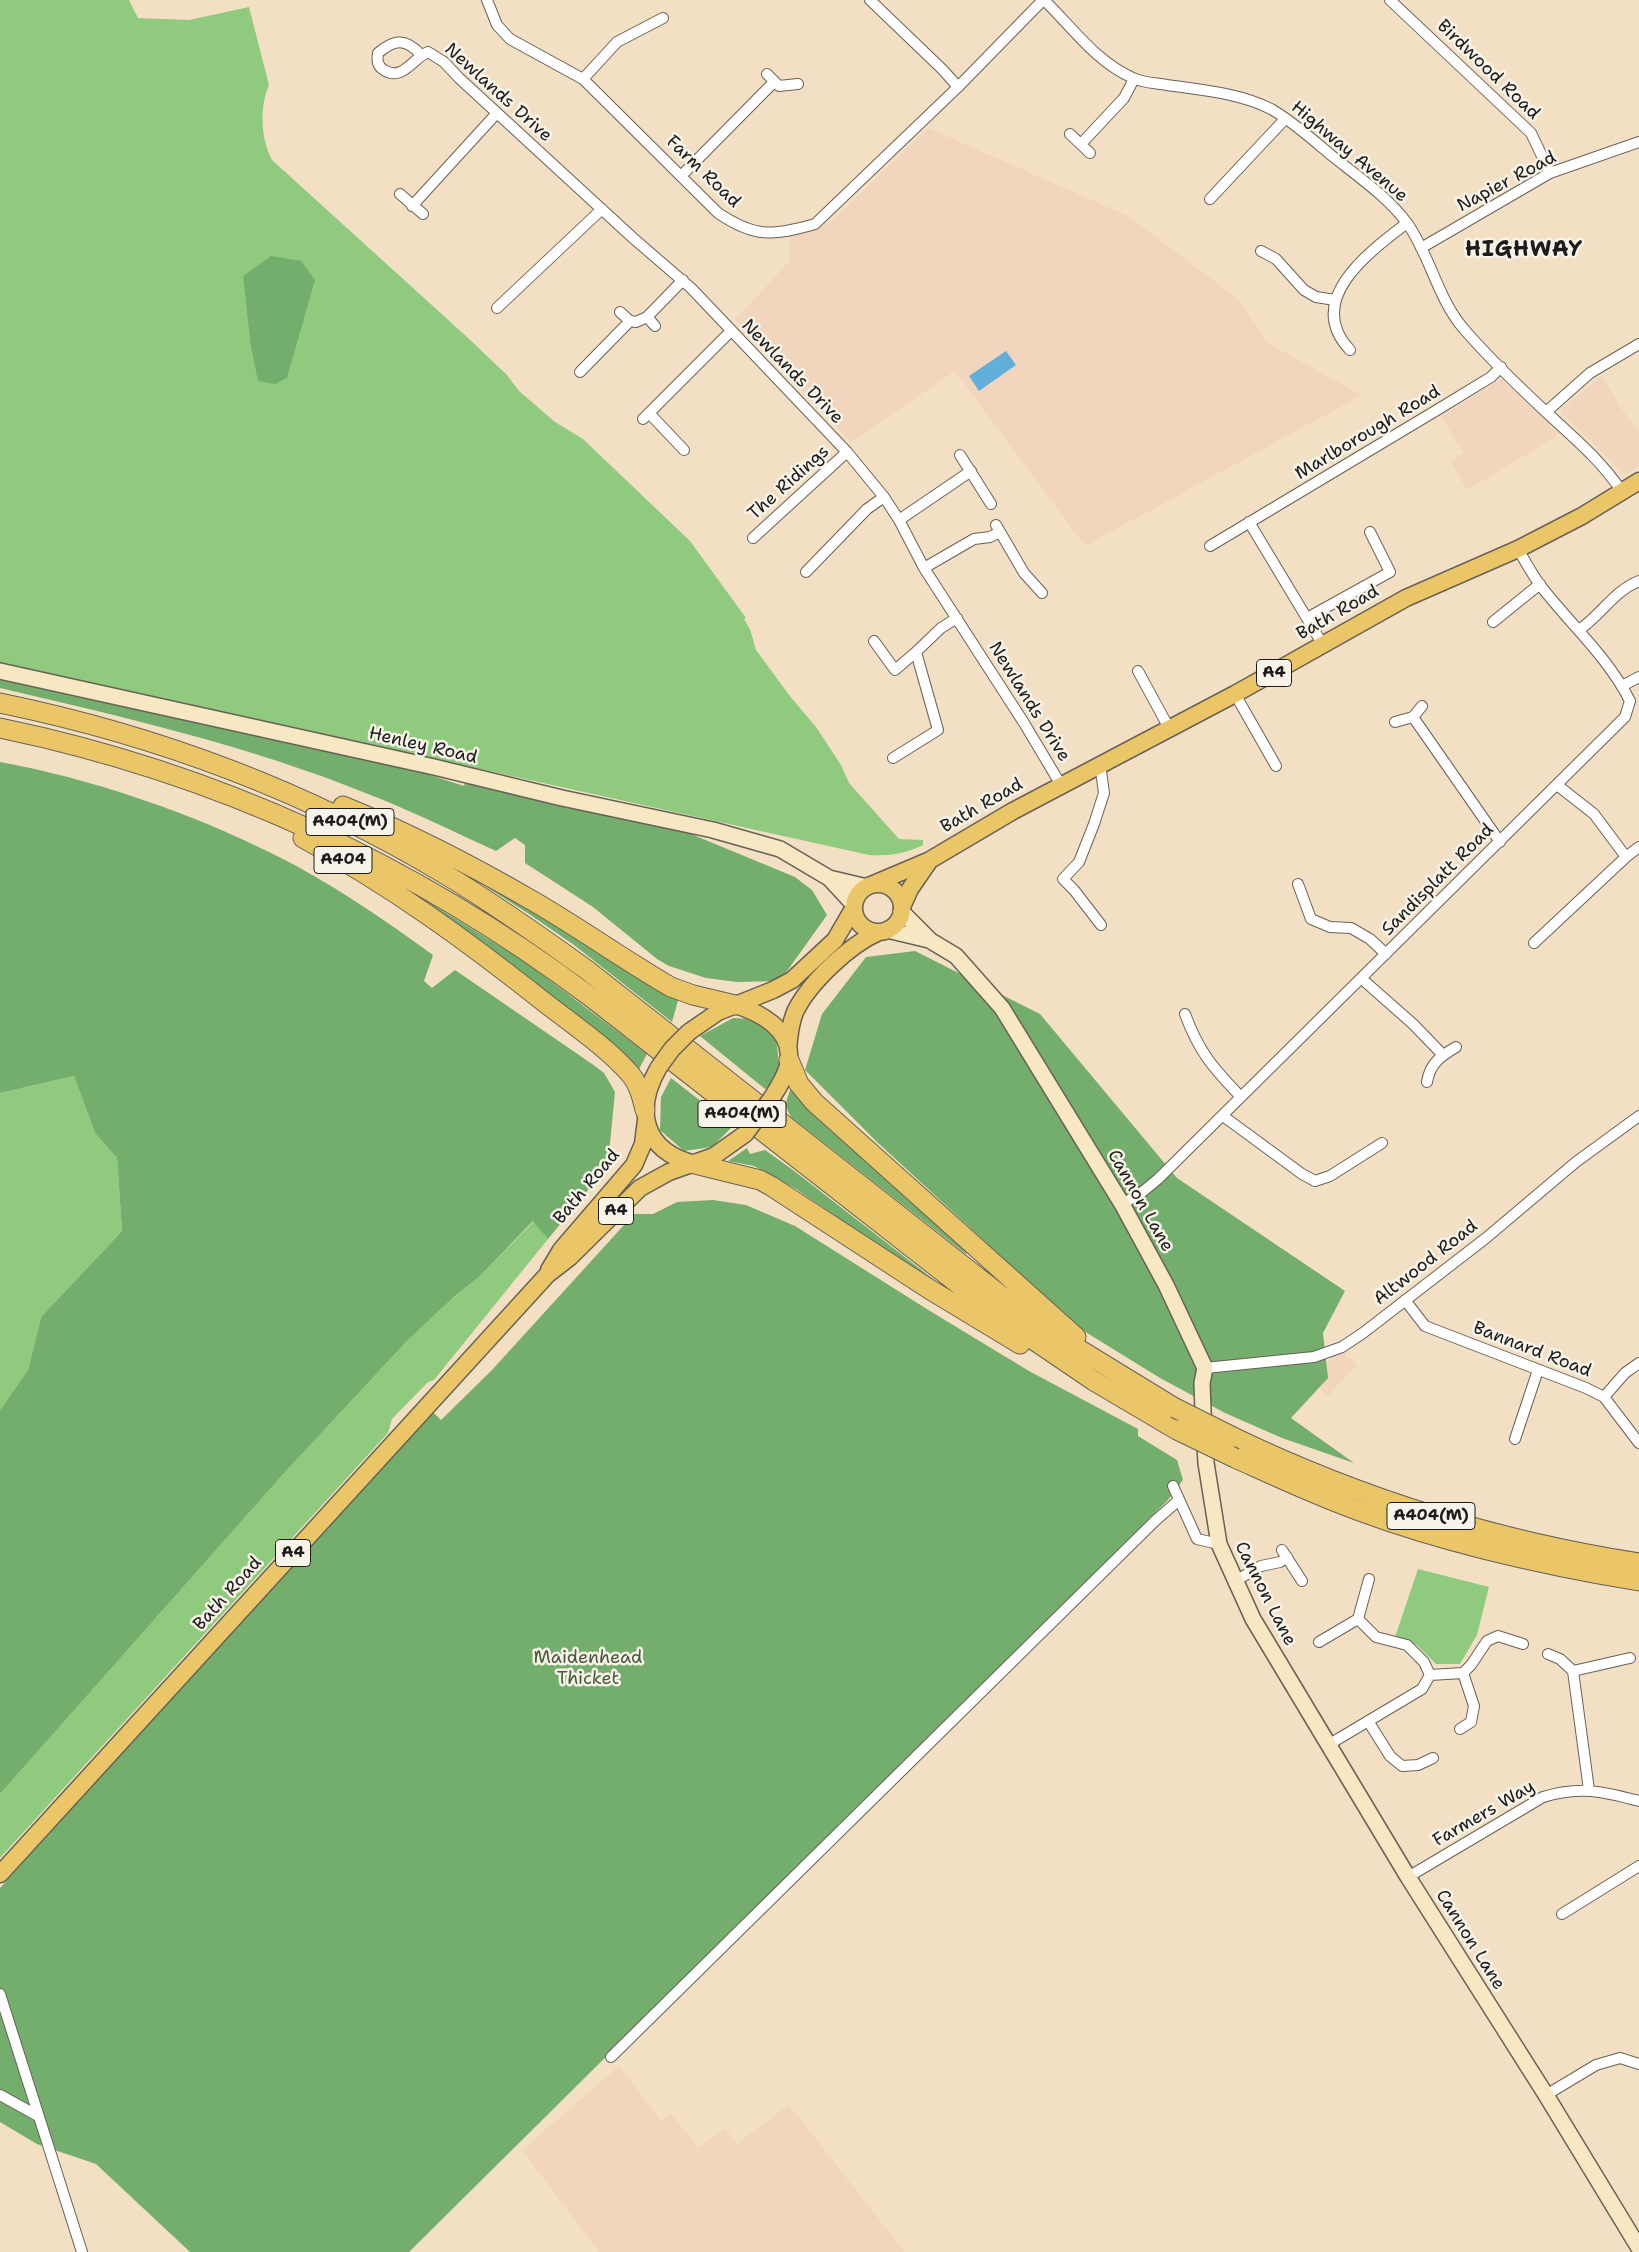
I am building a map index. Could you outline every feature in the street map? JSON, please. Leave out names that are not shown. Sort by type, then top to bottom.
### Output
[{"type":"highway","points":[[0,703],[66,717],[139,737],[253,778],[322,798],[404,831],[473,866],[534,901],[671,987],[683,993],[735,1005]]},
{"type":"highway","name":"A404","points":[[0,728],[84,746],[209,787],[375,879],[471,944],[565,1018],[626,1070],[637,1085],[646,1115]]},
{"type":"highway","name":"A404(M)","points":[[253,778],[329,811],[409,853],[479,895],[531,930],[600,980],[992,1288],[1047,1329],[1175,1408],[1233,1437],[1320,1476],[1410,1509],[1514,1539],[1639,1563]]},
{"type":"highway","name":"A404(M)","points":[[209,787],[275,812],[371,858],[452,903],[519,946],[562,975],[681,1066],[966,1292],[1094,1381]]},
{"type":"highway","name":"A404(M)","points":[[788,1055],[800,1084],[814,1102],[1109,1368]]},
{"type":"highway","name":"A404(M)","points":[[695,1164],[754,1178],[771,1186],[989,1327],[1094,1381],[1177,1430],[1235,1458],[1358,1511],[1430,1534],[1518,1559],[1639,1581]]},
{"type":"main road","name":"Bath Road","points":[[869,886],[930,860],[1013,810],[1236,694],[1406,598],[1518,549],[1582,516],[1639,481]]},
{"type":"main road","name":"Bath Road","points":[[902,909],[910,889],[930,860]]},
{"type":"main road","points":[[881,884],[894,890],[899,898],[902,909],[897,922],[853,946],[804,998],[793,1018],[784,1075],[771,1099],[745,1134],[714,1156],[695,1164],[676,1158],[664,1150],[652,1136],[646,1115],[650,1085],[659,1067],[672,1049],[689,1032],[712,1015],[735,1005],[780,987],[800,974],[835,940],[854,907],[860,892],[869,886],[881,884]]},
{"type":"main road","points":[[854,907],[859,924],[868,930],[883,931]]},
{"type":"main road","points":[[735,1005],[752,1010],[772,1022],[782,1035],[788,1055]]},
{"type":"main road","name":"Bath Road","points":[[547,1275],[561,1250],[634,1165],[642,1144],[646,1115]]},
{"type":"main road","name":"Bath Road","points":[[0,1874],[547,1275],[569,1258],[640,1188],[669,1172],[695,1164]]},
{"type":"street","name":"Farm Road","points":[[487,0],[497,25],[510,38],[584,79],[718,213],[736,225],[760,232],[784,233],[815,224],[958,87],[1044,0]]},
{"type":"street","points":[[870,0],[943,70],[958,87]]},
{"type":"street","name":"Highway Avenue","points":[[1044,0],[1102,58],[1118,71],[1134,79],[1253,101],[1285,119],[1383,197],[1407,223],[1422,248],[1445,301],[1462,326],[1500,367],[1586,449],[1615,481],[1622,492]]},
{"type":"street","name":"Birdwood Road","points":[[1390,0],[1531,133],[1550,172]]},
{"type":"street","points":[[584,79],[617,42],[663,18]]},
{"type":"street","name":"Newlands Drive","points":[[421,55],[428,52],[444,62],[602,209],[683,280],[847,452],[884,497],[899,520],[924,568],[1061,785]]},
{"type":"street","points":[[682,175],[771,78],[779,86],[798,84]]},
{"type":"street","points":[[1081,144],[1124,98],[1134,79]]},
{"type":"street","points":[[412,206],[497,113]]},
{"type":"street","points":[[1210,199],[1285,119]]},
{"type":"street","points":[[1070,134],[1090,153]]},
{"type":"street","name":"Napier Road","points":[[1422,248],[1550,172],[1639,142]]},
{"type":"street","points":[[400,194],[423,214]]},
{"type":"street","points":[[497,308],[602,209]]},
{"type":"street","points":[[1350,350],[1338,338],[1333,323],[1335,300],[1342,284],[1354,269],[1385,240],[1407,223]]},
{"type":"street","points":[[1261,251],[1276,259],[1304,290],[1316,297],[1335,300]]},
{"type":"street","points":[[620,312],[636,322],[647,317],[683,280]]},
{"type":"street","points":[[647,317],[655,326]]},
{"type":"street","points":[[580,373],[630,320]]},
{"type":"street","points":[[684,450],[646,416],[731,331]]},
{"type":"street","points":[[1546,412],[1590,373],[1639,344]]},
{"type":"street","name":"Marlborough Road","points":[[1210,546],[1438,410],[1491,377],[1500,367]]},
{"type":"street","name":"The Ridings","points":[[753,538],[847,452]]},
{"type":"street","points":[[960,455],[991,504]]},
{"type":"street","points":[[899,520],[971,471]]},
{"type":"street","points":[[806,572],[867,509],[884,497]]},
{"type":"street","points":[[1249,522],[1323,645]]},
{"type":"street","points":[[924,568],[974,539],[990,537],[998,528],[1024,573],[1042,593]]},
{"type":"street","points":[[1308,618],[1390,572],[1370,532]]},
{"type":"street","name":"Sandisplatt Road","points":[[1122,1204],[1158,1179],[1625,717],[1634,702],[1579,630],[1540,584],[1518,549]]},
{"type":"street","points":[[1579,630],[1593,620],[1622,592],[1639,581]]},
{"type":"street","points":[[1493,622],[1540,584]]},
{"type":"street","points":[[874,641],[895,670],[941,628],[957,618]]},
{"type":"street","points":[[893,758],[938,730],[916,652]]},
{"type":"street","name":"Henley Road","points":[[0,671],[713,830],[780,848],[829,878],[854,907]]},
{"type":"street","points":[[1138,671],[1169,728]]},
{"type":"street","points":[[1622,686],[1639,677]]},
{"type":"street","points":[[1236,694],[1276,766]]},
{"type":"street","points":[[1395,722],[1413,717],[1422,706]]},
{"type":"street","points":[[1413,717],[1500,842]]},
{"type":"street","points":[[1100,764],[1104,793],[1079,862],[1063,879],[1074,890],[1101,926]]},
{"type":"street","points":[[1556,784],[1594,814],[1626,857]]},
{"type":"street","points":[[1534,943],[1639,847]]},
{"type":"street","name":"Henley Road","points":[[829,878],[869,886]]},
{"type":"street","points":[[1298,884],[1311,919],[1330,927],[1352,928],[1370,939],[1386,954]]},
{"type":"street","name":"Cannon Lane","points":[[902,909],[931,941],[956,956],[1002,1008],[1122,1204],[1166,1285],[1205,1368],[1202,1383],[1202,1411],[1206,1463],[1219,1544],[1253,1619],[1408,1878],[1546,2095],[1639,2248]]},
{"type":"street","name":"Cannon Lane","points":[[883,931],[931,941]]},
{"type":"street","points":[[1362,979],[1413,1024],[1443,1055]]},
{"type":"street","points":[[1185,1014],[1196,1042],[1212,1067],[1241,1097]]},
{"type":"street","points":[[1427,1082],[1429,1070],[1443,1055],[1456,1047]]},
{"type":"street","points":[[1223,1116],[1302,1174],[1315,1181],[1330,1176],[1382,1143]]},
{"type":"street","name":"Altwood Road","points":[[1205,1368],[1314,1357],[1342,1347],[1364,1333],[1486,1238],[1576,1162],[1639,1116]]},
{"type":"street","name":"Bannard Road","points":[[1405,1300],[1425,1326],[1586,1388],[1604,1397],[1639,1443]]},
{"type":"street","points":[[1604,1397],[1625,1373],[1639,1363]]},
{"type":"street","points":[[1515,1439],[1538,1370]]},
{"type":"street","points":[[1173,1486],[1197,1539],[1219,1544]]},
{"type":"street","points":[[611,2057],[1156,1520],[1179,1500]]},
{"type":"street","points":[[1235,1581],[1261,1566],[1280,1562],[1285,1554],[1302,1581]]},
{"type":"street","points":[[1319,1642],[1358,1619],[1369,1579]]},
{"type":"street","points":[[1358,1619],[1376,1637],[1407,1646],[1424,1662],[1430,1674]]},
{"type":"street","points":[[1430,1674],[1463,1673],[1471,1665],[1487,1641],[1498,1636],[1523,1644]]},
{"type":"street","points":[[1548,1654],[1560,1659],[1573,1671],[1589,1790]]},
{"type":"street","points":[[1573,1671],[1630,1658]]},
{"type":"street","points":[[1460,1730],[1471,1722],[1474,1706],[1463,1673]]},
{"type":"street","points":[[1328,1745],[1422,1689],[1430,1674]]},
{"type":"street","points":[[1368,1721],[1390,1756],[1402,1766],[1418,1765],[1433,1758]]},
{"type":"street","name":"Farmers Way","points":[[1408,1878],[1543,1797],[1565,1791],[1589,1790],[1639,1801]]},
{"type":"street","points":[[1562,1914],[1639,1866]]},
{"type":"street","points":[[0,1994],[82,2252]]},
{"type":"street","points":[[1546,2095],[1596,2065],[1620,2058],[1639,2064]]},
{"type":"street","points":[[0,2095],[38,2116]]},
{"type":"shaded area","points":[[928,128],[1128,216],[1238,299],[1267,343],[1362,395],[1085,546],[955,371],[851,442],[735,319],[790,261],[790,235],[829,224]]},
{"type":"shaded area","points":[[1602,375],[1620,407],[1639,431],[1639,466],[1625,475],[1560,411]]},
{"type":"shaded area","points":[[1501,379],[1560,434],[1467,490],[1450,461],[1464,453],[1441,416]]},
{"type":"shaded area","points":[[1336,1353],[1344,1353],[1357,1365],[1328,1396],[1312,1381]]},
{"type":"shaded area","points":[[619,2066],[661,2121],[671,2113],[698,2148],[725,2128],[737,2144],[789,2105],[905,2252],[599,2252],[522,2150]]},
{"type":"green space","points":[[0,0],[129,0],[138,18],[189,20],[249,7],[269,85],[264,103],[263,123],[265,143],[272,160],[467,337],[507,375],[519,391],[555,422],[583,439],[690,541],[746,618],[744,619],[750,629],[756,650],[789,695],[816,727],[841,765],[849,783],[899,839],[923,840],[923,845],[897,854],[869,855],[0,663]]},
{"type":"green space","points":[[271,256],[301,261],[315,280],[287,378],[275,384],[258,381],[251,347],[243,276]]},
{"type":"green space","points":[[0,679],[405,767],[464,786],[466,780],[691,834],[795,877],[812,890],[827,915],[780,981],[737,982],[706,978],[669,966],[657,959],[593,907],[525,863],[525,845],[515,838],[496,851],[401,807],[278,761],[186,734],[0,688]]},
{"type":"green space","points":[[0,762],[69,777],[174,811],[242,839],[315,876],[433,955],[424,981],[432,988],[455,970],[595,1066],[604,1073],[615,1092],[609,1154],[603,1172],[548,1239],[533,1221],[480,1276],[456,1295],[407,1341],[286,1471],[0,1794],[0,1410],[28,1370],[41,1317],[122,1231],[117,1158],[95,1133],[74,1076],[0,1093]]},
{"type":"green space","points":[[444,859],[679,997],[672,1022],[574,945]]},
{"type":"green space","points":[[391,879],[527,963],[647,1054],[638,1071]]},
{"type":"green space","points":[[915,951],[1040,1014],[1177,1178],[1345,1291],[1323,1333],[1328,1378],[1291,1418],[1354,1463],[1282,1438],[1225,1413],[1160,1378],[1079,1328],[877,1142],[805,1070],[822,1014],[866,957]]},
{"type":"green space","points":[[733,1018],[753,1019],[776,1037],[779,1064],[775,1082],[765,1089],[700,1036]]},
{"type":"green space","points":[[74,1076],[95,1133],[117,1158],[122,1231],[41,1317],[28,1370],[0,1410],[0,1093]]},
{"type":"green space","points":[[671,1078],[733,1126],[712,1147],[684,1151],[660,1130],[661,1097]]},
{"type":"green space","points":[[791,1087],[969,1251],[966,1254],[791,1117],[785,1105]]},
{"type":"green space","points":[[747,1148],[750,1154],[765,1150],[793,1170],[937,1282],[937,1285],[796,1189],[754,1166],[728,1161]]},
{"type":"green space","name":"Maidenhead Thicket","points":[[713,1200],[746,1205],[795,1226],[1029,1371],[1138,1429],[1138,1436],[1177,1460],[1183,1480],[1168,1500],[409,2252],[190,2252],[96,2164],[37,2144],[0,2122],[0,1888],[432,1411],[441,1420],[492,1370],[634,1214],[653,1214],[677,1202]]},
{"type":"green space","points":[[534,1221],[548,1239],[434,1380],[428,1382],[392,1419],[388,1433],[0,1858],[0,1794],[286,1471],[407,1341],[456,1295],[480,1276]]},
{"type":"green space","points":[[1418,1569],[1489,1587],[1477,1635],[1460,1664],[1436,1664],[1417,1645],[1395,1637]]},
{"type":"water","points":[[1006,351],[1016,365],[979,391],[969,376]]},
{"type":"district","name":"HIGHWAY","points":[[1524,250]]}]
